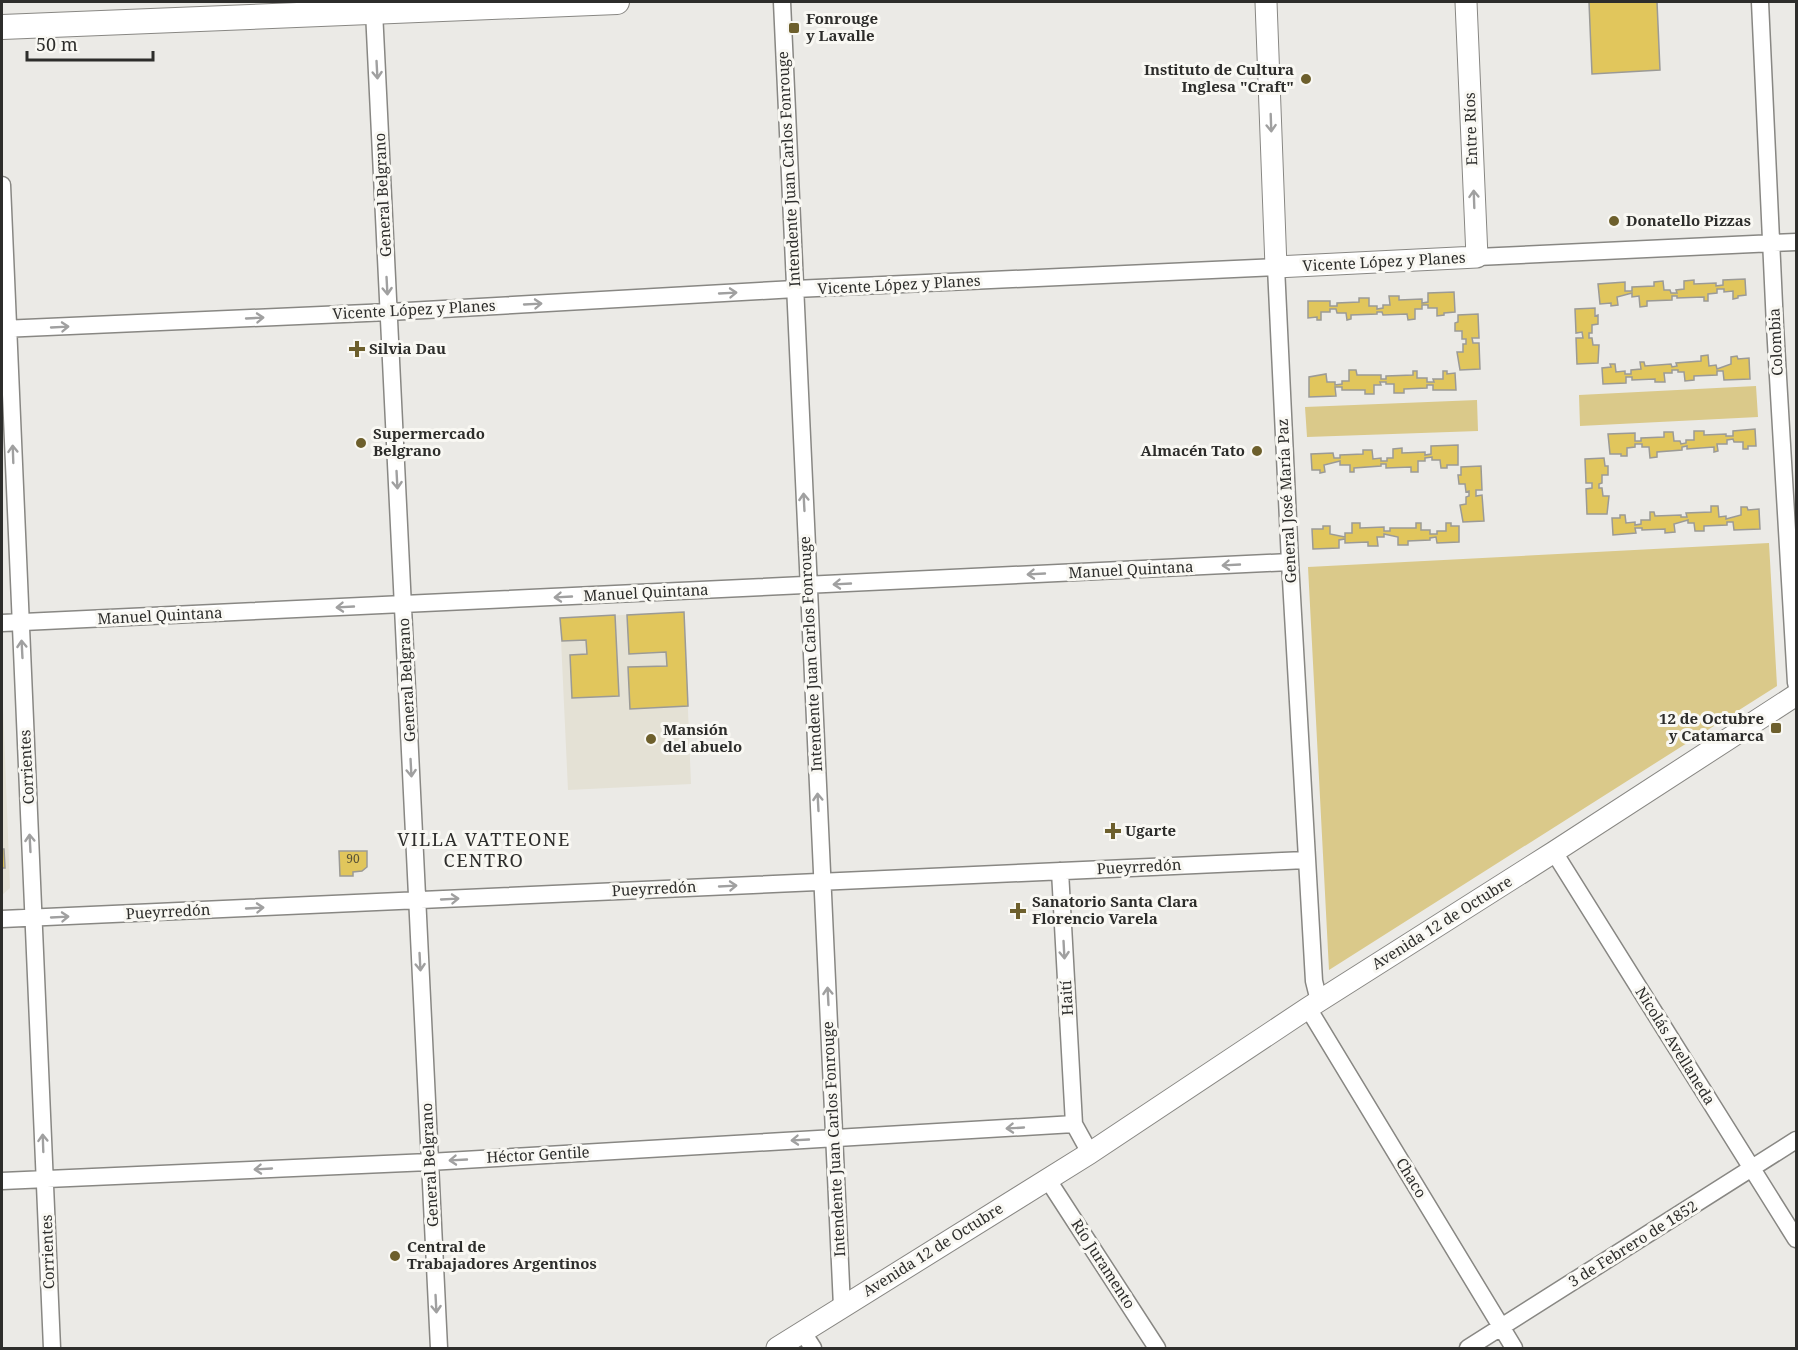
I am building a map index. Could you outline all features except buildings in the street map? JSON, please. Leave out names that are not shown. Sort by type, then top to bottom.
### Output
[{"type":"main road","points":[[2,27],[617,2]]},
{"type":"street","name":"Intendente Juan Carlos Fonrouge","points":[[782,2],[842,1306]]},
{"type":"street","name":"General José María Paz","points":[[1266,2],[1276,267],[1314,981],[1313,1004]]},
{"type":"street","name":"Entre Ríos","points":[[1466,2],[1477,257]]},
{"type":"street","name":"Colombia","points":[[1760,2],[1771,243],[1797,683]]},
{"type":"street","name":"General Belgrano","points":[[374,11],[439,1348]]},
{"type":"street","name":"Corrientes","points":[[2,185],[5,329],[52,1348]]},
{"type":"street","name":"Vicente López y Planes","points":[[5,329],[1797,242]]},
{"type":"street","name":"Manuel Quintana","points":[[2,623],[1290,562]]},
{"type":"street","name":"Avenida 12 de Octubre","points":[[777,1348],[807,1340],[842,1306],[1048,1180],[1313,1004],[1797,696]]},
{"type":"street","name":"Nicolás Avellaneda","points":[[1554,852],[1797,1239]]},
{"type":"street","name":"Pueyrredón","points":[[2,919],[1306,860]]},
{"type":"street","name":"Haití","points":[[1060,871],[1074,1124]]},
{"type":"street","name":"Chaco","points":[[1313,1004],[1514,1348]]},
{"type":"street","name":"Héctor Gentile","points":[[2,1181],[429,1162],[1074,1124]]},
{"type":"street","points":[[1074,1124],[1090,1153]]},
{"type":"street","name":"3 de Febrero de 1852","points":[[1468,1348],[1797,1140]]},
{"type":"street","name":"Río Juramento","points":[[1048,1180],[1157,1348]]},
{"type":"shaded area","points":[[1756,386],[1758,417],[1580,426],[1579,395]]},
{"type":"shaded area","points":[[1477,400],[1478,431],[1307,437],[1305,407]]},
{"type":"shaded area","points":[[1769,543],[1777,686],[1329,970],[1308,567]]},
{"type":"shaded area","points":[[684,612],[691,784],[568,790],[560,618]]},
{"type":"shaded area","points":[[2,679],[10,888],[2,895]]},
{"type":"place","name":"Fonrouge y Lavalle","points":[[794,28]]},
{"type":"place","name":"Instituto de Cultura Inglesa \"Craft\"","points":[[1306,79]]},
{"type":"place","name":"Donatello Pizzas","points":[[1614,221]]},
{"type":"place","name":"Silvia Dau","points":[[357,349]]},
{"type":"place","name":"Supermercado Belgrano","points":[[361,443]]},
{"type":"place","name":"Almacén Tato","points":[[1257,451]]},
{"type":"place","name":"12 de Octubre y Catamarca","points":[[1776,728]]},
{"type":"place","name":"Mansión del abuelo","points":[[651,739]]},
{"type":"place","name":"Ugarte","points":[[1113,831]]},
{"type":"place","name":"Sanatorio Santa Clara Florencio Varela","points":[[1018,911]]},
{"type":"place","name":"Central de Trabajadores Argentinos","points":[[395,1256]]},
{"type":"district","name":"VILLA VATTEONE CENTRO","points":[[484,850]]}]
